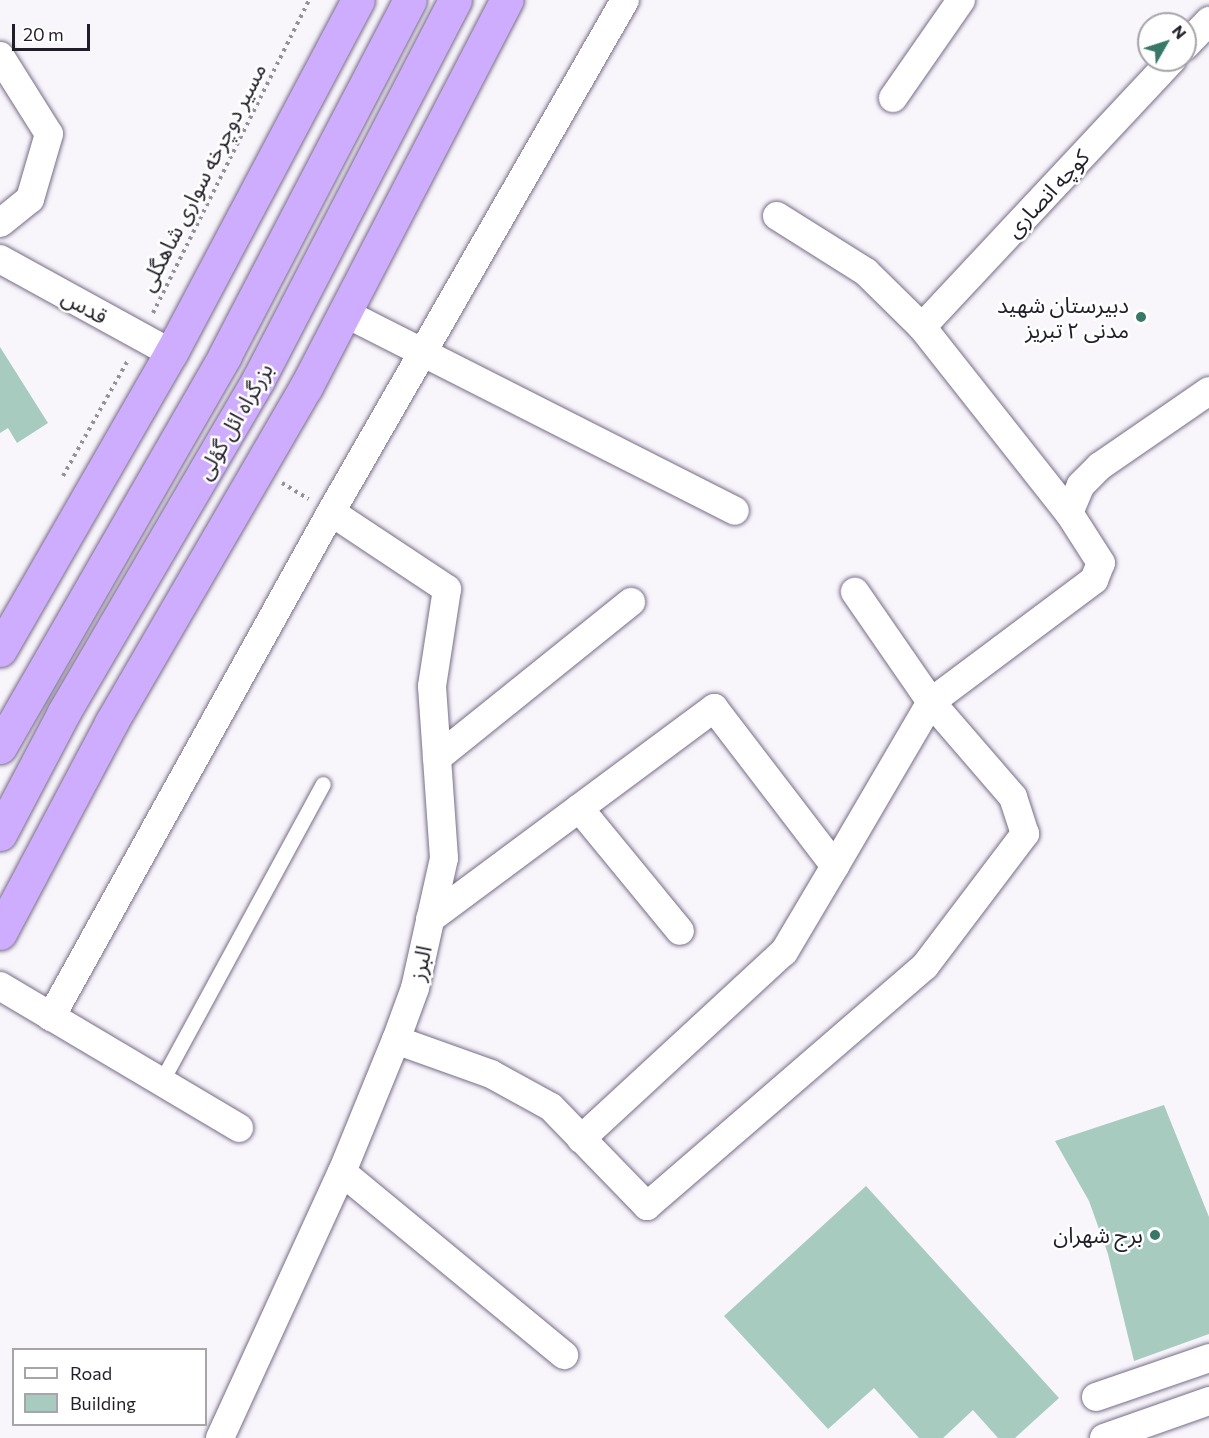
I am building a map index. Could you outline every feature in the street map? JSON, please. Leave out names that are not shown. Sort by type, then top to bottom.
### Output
[{"type":"highway","points":[[0,650],[171,353],[358,0]]},
{"type":"highway","name":"بزرگراه ائل گؤلی","points":[[0,747],[225,355],[410,0]]},
{"type":"highway","name":"بزرگراه ائل گؤلی","points":[[0,834],[64,712],[258,380],[455,0]]},
{"type":"highway","points":[[0,933],[111,723],[345,313],[507,0]]},
{"type":"street","points":[[51,1017],[332,512],[426,353],[625,0]]},
{"type":"street","points":[[893,98],[961,0]]},
{"type":"street","points":[[1197,34],[1209,21]]},
{"type":"street","points":[[0,56],[49,134],[30,199],[0,224]]},
{"type":"street","name":"کوچه انصاری","points":[[922,327],[1161,72]]},
{"type":"street","points":[[581,1140],[784,952],[931,702],[1094,580],[1101,563],[1069,513],[922,327],[866,272],[777,216]]},
{"type":"street","name":"قدس","points":[[0,259],[171,353]]},
{"type":"street","points":[[345,313],[735,511]]},
{"type":"street","points":[[1069,513],[1081,485],[1100,466],[1209,391]]},
{"type":"street","name":"البرز","points":[[220,1438],[342,1172],[396,1040],[415,988],[444,858],[432,686],[447,590],[332,512]]},
{"type":"street","points":[[396,1040],[491,1074],[551,1107],[643,1204],[652,1204],[925,966],[1025,834],[1013,798],[931,702],[855,591]]},
{"type":"street","points":[[437,758],[631,602]]},
{"type":"street","points":[[430,918],[714,708],[835,866]]},
{"type":"street","points":[[579,808],[680,931]]},
{"type":"street","points":[[0,986],[238,1128]]},
{"type":"street","points":[[342,1172],[564,1354]]},
{"type":"street","points":[[1096,1397],[1209,1358]]},
{"type":"street","points":[[1104,1438],[1209,1401]]},
{"type":"lane","points":[[161,1082],[323,784]]},
{"type":"path","name":"مسیر دوچرخه سواری شاهگلی","points":[[56,488],[141,337],[309,0]]},
{"type":"path","points":[[258,469],[332,512]]},
{"type":"building","points":[[0,347],[48,423],[17,443],[8,428],[0,433]]},
{"type":"building","name":"برج شهران","points":[[1164,1105],[1209,1217],[1209,1334],[1134,1361],[1108,1254],[1089,1201],[1055,1141]]},
{"type":"building","points":[[866,1186],[1059,1398],[1015,1438],[998,1438],[973,1410],[943,1438],[919,1438],[874,1388],[828,1429],[724,1316]]},
{"type":"place","name":"دبیرستان شهید مدنی ۲ تبریز","points":[[1141,317]]},
{"type":"place","name":"برج شهران","points":[[1155,1235]]}]
